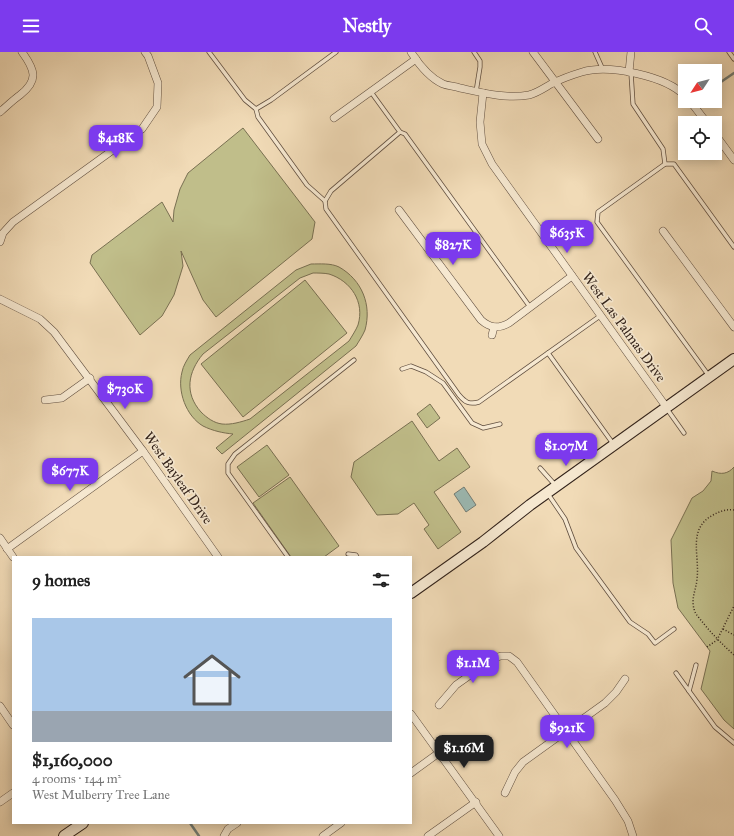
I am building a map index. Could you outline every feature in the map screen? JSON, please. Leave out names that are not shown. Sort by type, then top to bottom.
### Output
[{"type":"street","points":[[0,112],[26,91],[35,81],[33,71],[22,52]]},
{"type":"street","points":[[0,242],[4,233],[13,222],[142,129],[157,108],[158,83],[148,56],[145,52]]},
{"type":"street","points":[[410,52],[421,67],[442,84],[479,92],[510,96],[531,94],[555,82],[583,71],[603,70],[630,72],[657,79],[678,90]]},
{"type":"street","points":[[533,52],[598,139]]},
{"type":"street","points":[[630,72],[631,52]]},
{"type":"street","points":[[334,118],[416,59]]},
{"type":"street","name":"West Las Palmas Drive","points":[[479,92],[482,144],[492,164],[666,408]]},
{"type":"street","points":[[695,108],[702,116]]},
{"type":"street","points":[[722,144],[734,160]]},
{"type":"street","points":[[399,210],[481,320],[494,328],[500,328],[508,323],[572,276]]},
{"type":"street","points":[[663,230],[734,327]]},
{"type":"street","name":"West Bayleaf Drive","points":[[0,299],[40,319],[54,332],[90,378],[217,556]]},
{"type":"street","points":[[492,335],[494,328]]},
{"type":"street","points":[[412,592],[734,359]]},
{"type":"street","points":[[45,400],[62,398],[90,378]]},
{"type":"street","points":[[7,549],[143,451]]},
{"type":"street","points":[[0,538],[12,556]]},
{"type":"street","points":[[439,705],[456,685],[494,658],[506,652],[517,662],[615,800],[628,821],[633,836]]},
{"type":"street","points":[[505,793],[515,772],[523,762],[605,703],[616,692],[625,679]]},
{"type":"street","points":[[0,706],[12,724]]},
{"type":"street","points":[[412,715],[440,752],[499,836]]},
{"type":"street","points":[[412,772],[440,752]]},
{"type":"street","points":[[0,802],[12,794]]},
{"type":"street","points":[[428,836],[476,802]]},
{"type":"street","points":[[64,836],[81,824]]},
{"type":"street","points":[[224,835],[228,829],[236,824]]},
{"type":"street","points":[[323,836],[340,824]]},
{"type":"lane","points":[[209,52],[244,100],[256,109],[258,117],[307,185],[325,201]]},
{"type":"lane","points":[[256,109],[271,100],[336,52]]},
{"type":"lane","points":[[474,52],[480,61],[479,92]]},
{"type":"lane","points":[[595,52],[603,70]]},
{"type":"lane","points":[[729,52],[734,59]]},
{"type":"lane","points":[[630,72],[632,104],[662,149],[665,164]]},
{"type":"lane","points":[[371,92],[400,132],[405,134],[530,307]]},
{"type":"lane","points":[[400,132],[330,191],[325,201],[326,209],[454,389],[465,402],[472,404],[479,402],[600,316]]},
{"type":"lane","points":[[710,377],[597,222],[598,212],[665,164],[674,164],[734,247]]},
{"type":"lane","points":[[548,353],[615,445]]},
{"type":"lane","points":[[287,556],[228,473],[228,464],[235,454],[354,360]]},
{"type":"lane","points":[[402,369],[411,366],[426,372],[443,383],[472,423],[483,428],[500,424]]},
{"type":"lane","points":[[666,408],[684,433]]},
{"type":"lane","points":[[540,468],[557,487]]},
{"type":"lane","points":[[548,494],[565,519],[576,548],[630,622],[648,634],[655,643],[674,629]]},
{"type":"lane","points":[[348,554],[356,556]]},
{"type":"lane","points":[[689,691],[696,665]]},
{"type":"lane","points":[[676,673],[715,727],[734,743]]},
{"type":"path","points":[[734,510],[728,509],[717,512],[707,518],[699,529],[696,545],[698,560],[697,579],[692,600],[696,613],[717,640],[734,655]]},
{"type":"path","points":[[706,646],[717,640],[734,606]]},
{"type":"path","points":[[723,629],[734,635]]},
{"type":"shaded area","points":[[243,128],[315,222],[312,239],[216,317],[203,300],[181,251],[183,266],[174,295],[162,316],[140,335],[90,263],[92,255],[162,202],[173,222],[174,210],[180,189],[188,173]]},
{"type":"shaded area","points":[[311,264],[325,264],[339,267],[347,272],[359,286],[366,303],[367,321],[365,330],[356,346],[222,454],[216,448],[233,434],[218,432],[207,428],[197,422],[192,416],[184,402],[182,395],[181,379],[185,363],[190,355],[296,270]],"holes":[[[313,273],[323,273],[337,277],[350,287],[358,301],[360,308],[358,325],[349,341],[250,419],[236,423],[222,424],[216,423],[208,418],[196,405],[190,390],[191,375],[203,354],[300,278]]]},
{"type":"shaded area","points":[[305,280],[347,333],[243,417],[201,364]]},
{"type":"shaded area","points":[[430,404],[440,418],[427,428],[417,414]]},
{"type":"shaded area","points":[[412,421],[439,461],[457,448],[470,467],[434,492],[461,532],[438,549],[424,529],[429,525],[414,503],[398,514],[377,515],[351,477],[354,462]]},
{"type":"shaded area","points":[[267,445],[289,475],[259,497],[237,467]]},
{"type":"shaded area","points":[[734,467],[734,729],[724,720],[701,689],[710,651],[678,608],[673,583],[671,540],[692,498],[703,491],[711,481],[712,471],[724,473]]},
{"type":"shaded area","points":[[290,477],[339,546],[325,556],[290,556],[253,503]]},
{"type":"water","points":[[464,487],[476,505],[466,512],[454,494]]},
{"type":"waterway","points":[[722,81],[734,73]]},
{"type":"waterway","points":[[191,824],[199,836]]}]
